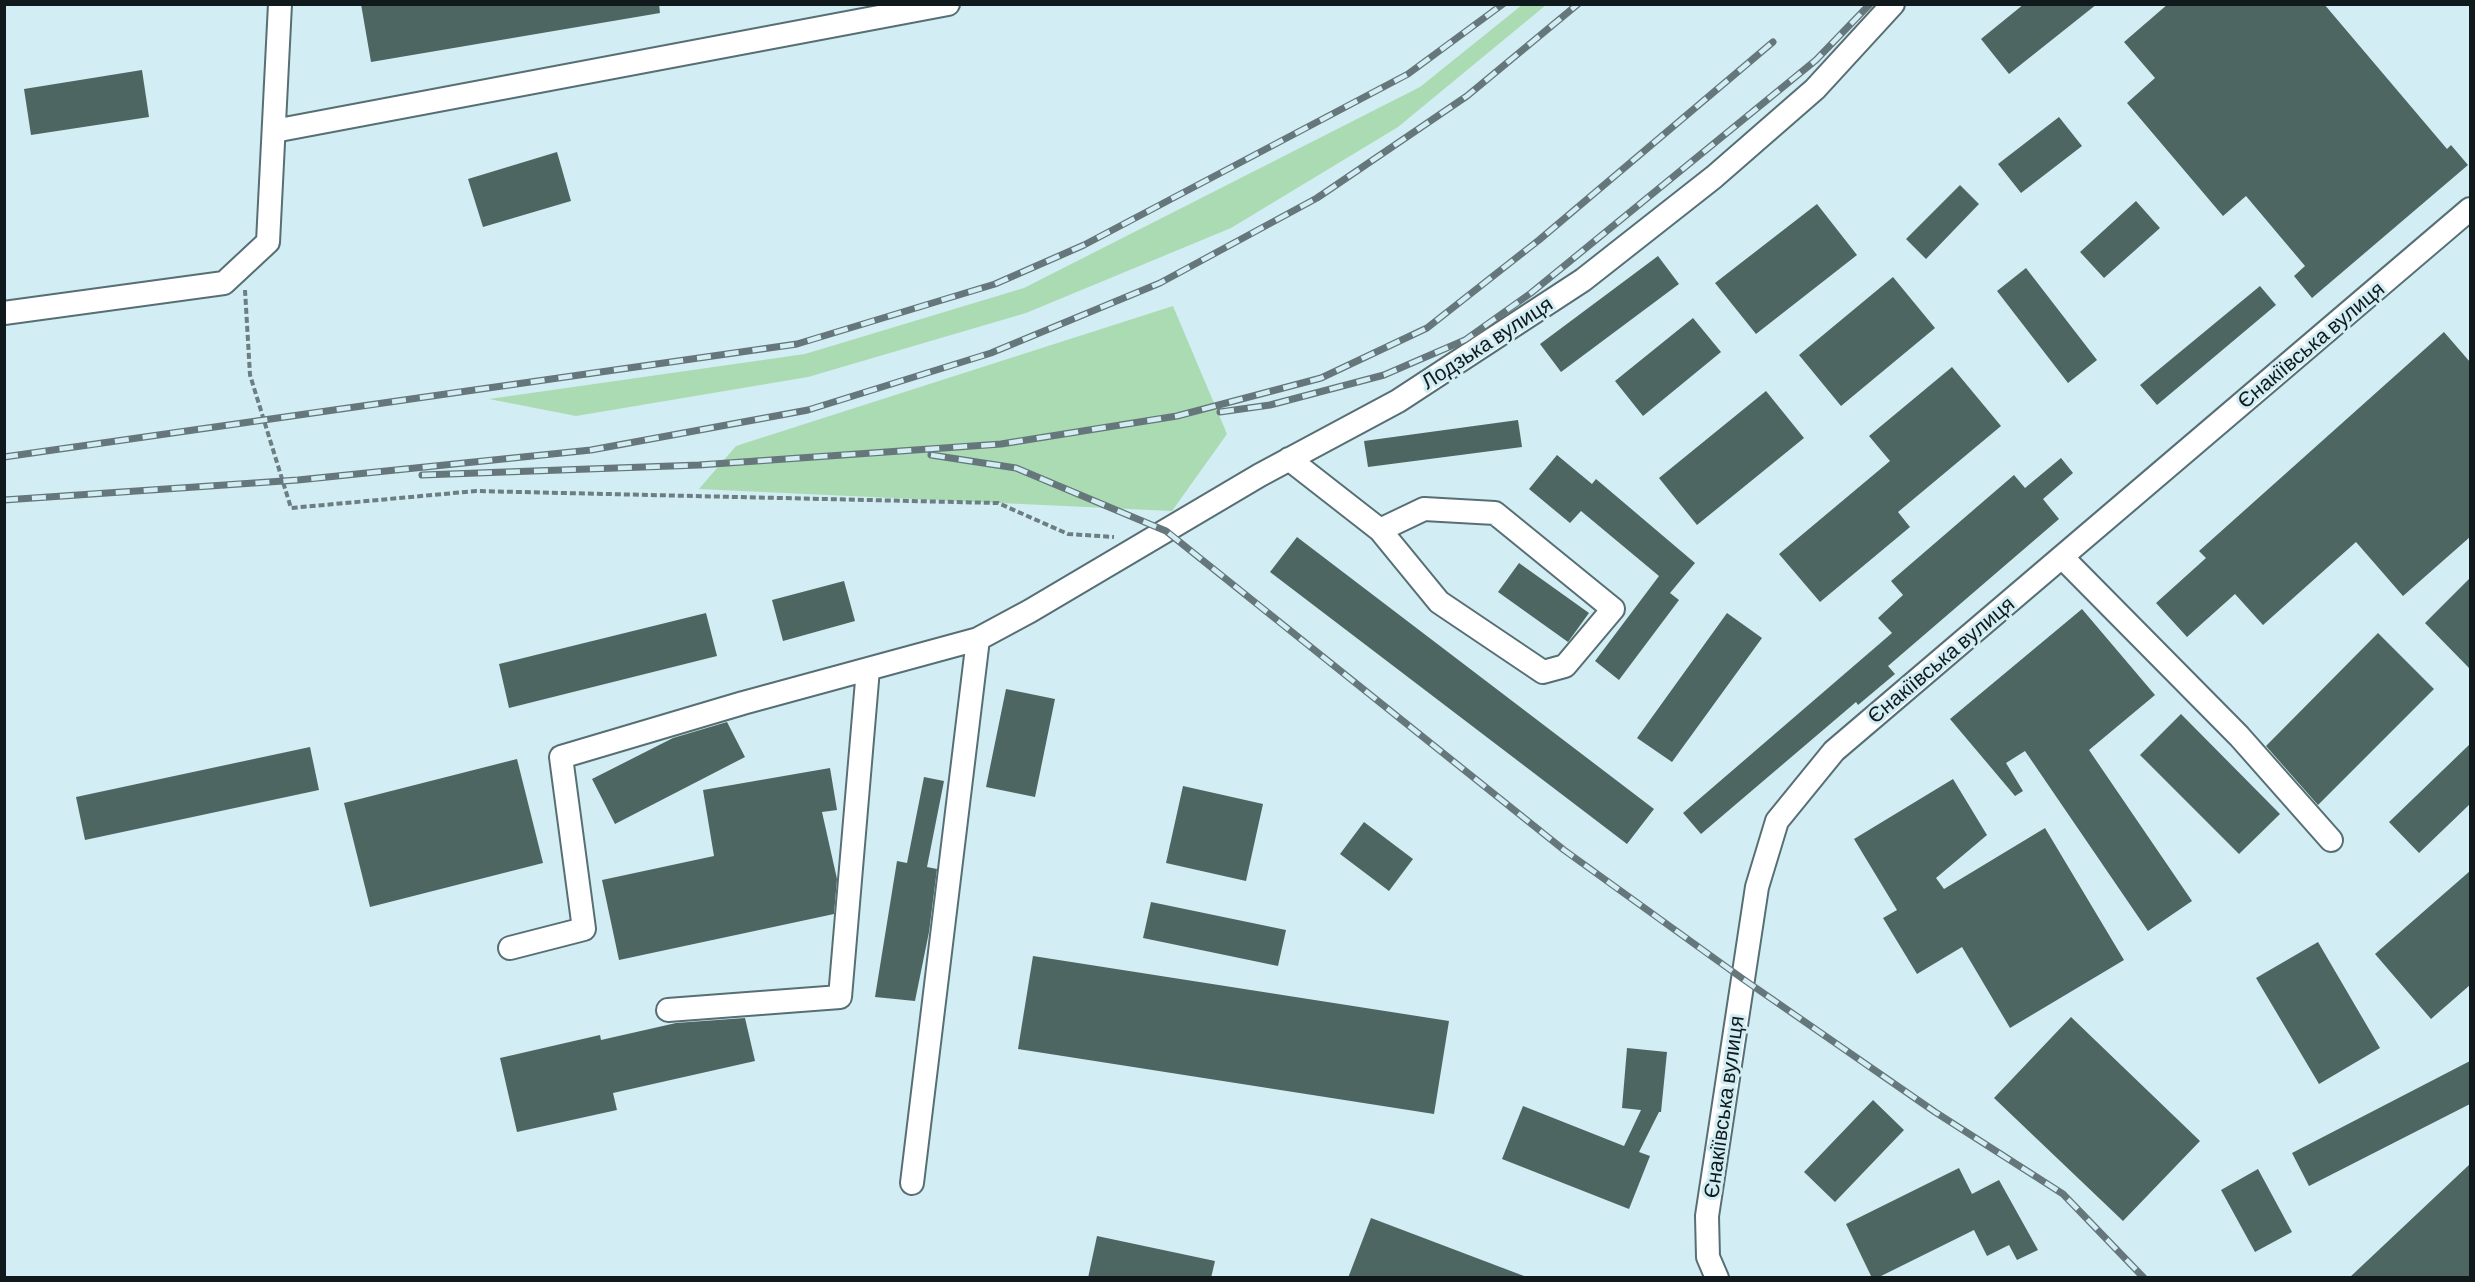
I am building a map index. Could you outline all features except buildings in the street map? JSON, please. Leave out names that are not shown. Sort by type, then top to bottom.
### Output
[{"type":"street","points":[[4,313],[224,283],[268,242],[280,4]]},
{"type":"street","points":[[274,131],[948,4]]},
{"type":"street","name":"Лодзька вулиця","points":[[510,948],[584,929],[561,757],[743,703],[978,639],[1030,611],[1289,459],[1398,401],[1583,280],[1714,177],[1815,89],[1893,4]]},
{"type":"street","name":"Єнакіївська вулиця","points":[[1717,1278],[1708,1257],[1707,1216],[1756,887],[1777,821],[1834,751],[2470,209]]},
{"type":"street","points":[[1289,459],[1380,530],[1439,602],[1543,672],[1565,666],[1613,609],[1495,513],[1424,509],[1380,530]]},
{"type":"street","points":[[2062,557],[2239,736],[2331,840]]},
{"type":"street","points":[[912,1183],[978,639]]},
{"type":"street","points":[[668,1010],[840,997],[868,669]]},
{"type":"path","points":[[244,264],[250,375],[291,508],[476,491],[998,503],[1068,534],[1115,537]]},
{"type":"green space","points":[[1522,5],[1546,5],[1398,127],[1231,228],[1026,313],[808,377],[576,416],[489,399],[805,354],[1024,288],[1420,87]]},
{"type":"green space","points":[[1173,306],[1227,434],[1172,511],[699,489],[736,446]]},
{"type":"railway","points":[[4,457],[797,344],[995,284],[1084,245],[1408,74],[1503,4]]},
{"type":"railway","points":[[4,500],[298,480],[591,450],[808,410],[991,353],[1160,283],[1317,198],[1467,96],[1578,4]]},
{"type":"railway","points":[[1220,412],[1270,405],[1384,375],[1465,340],[1531,293],[1816,60],[1870,4]]},
{"type":"railway","points":[[422,475],[699,465],[1001,444],[1177,416],[1321,378],[1427,328],[1539,240],[1773,42]]},
{"type":"railway","points":[[931,455],[1016,468],[1166,531],[1564,850],[1743,979],[1935,1112],[2063,1194],[2144,1278]]}]
